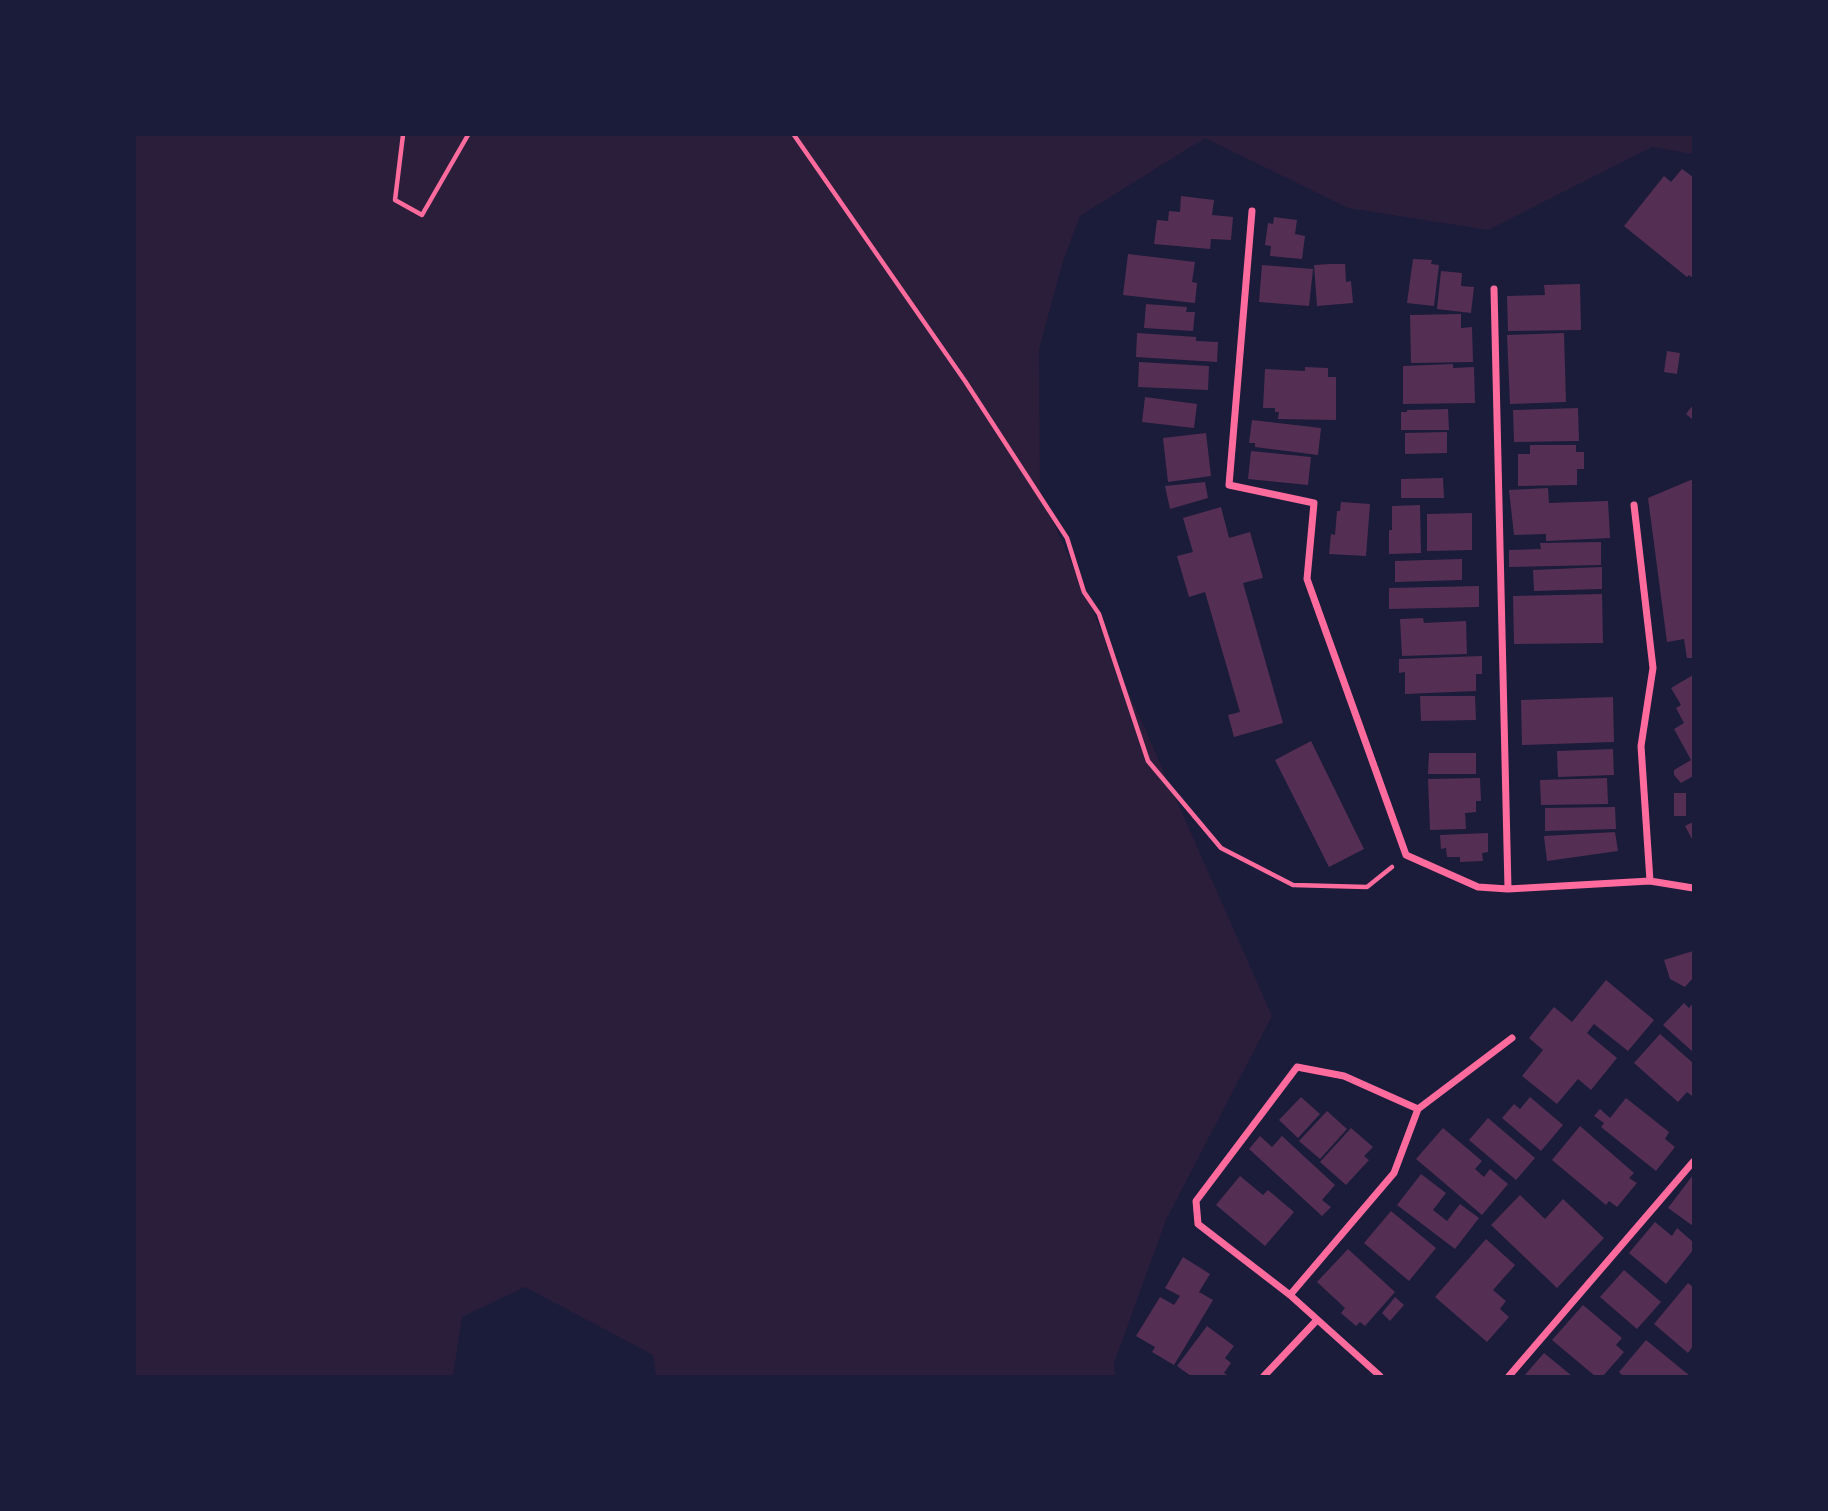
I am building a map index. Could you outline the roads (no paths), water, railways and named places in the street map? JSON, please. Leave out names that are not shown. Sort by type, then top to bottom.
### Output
[{"type":"street","points":[[1252,211],[1229,485],[1314,503],[1307,579],[1406,856],[1478,887],[1650,881],[1693,888]]},
{"type":"street","points":[[1494,289],[1508,888]]},
{"type":"street","points":[[1634,505],[1653,668],[1641,746],[1650,881]]},
{"type":"street","points":[[1290,1295],[1394,1173],[1418,1109],[1513,1038]]},
{"type":"street","points":[[1380,1376],[1290,1295],[1198,1224],[1196,1201],[1297,1067],[1344,1076],[1418,1109]]},
{"type":"street","points":[[1510,1376],[1693,1162]]},
{"type":"street","points":[[1264,1376],[1317,1320]]}]
